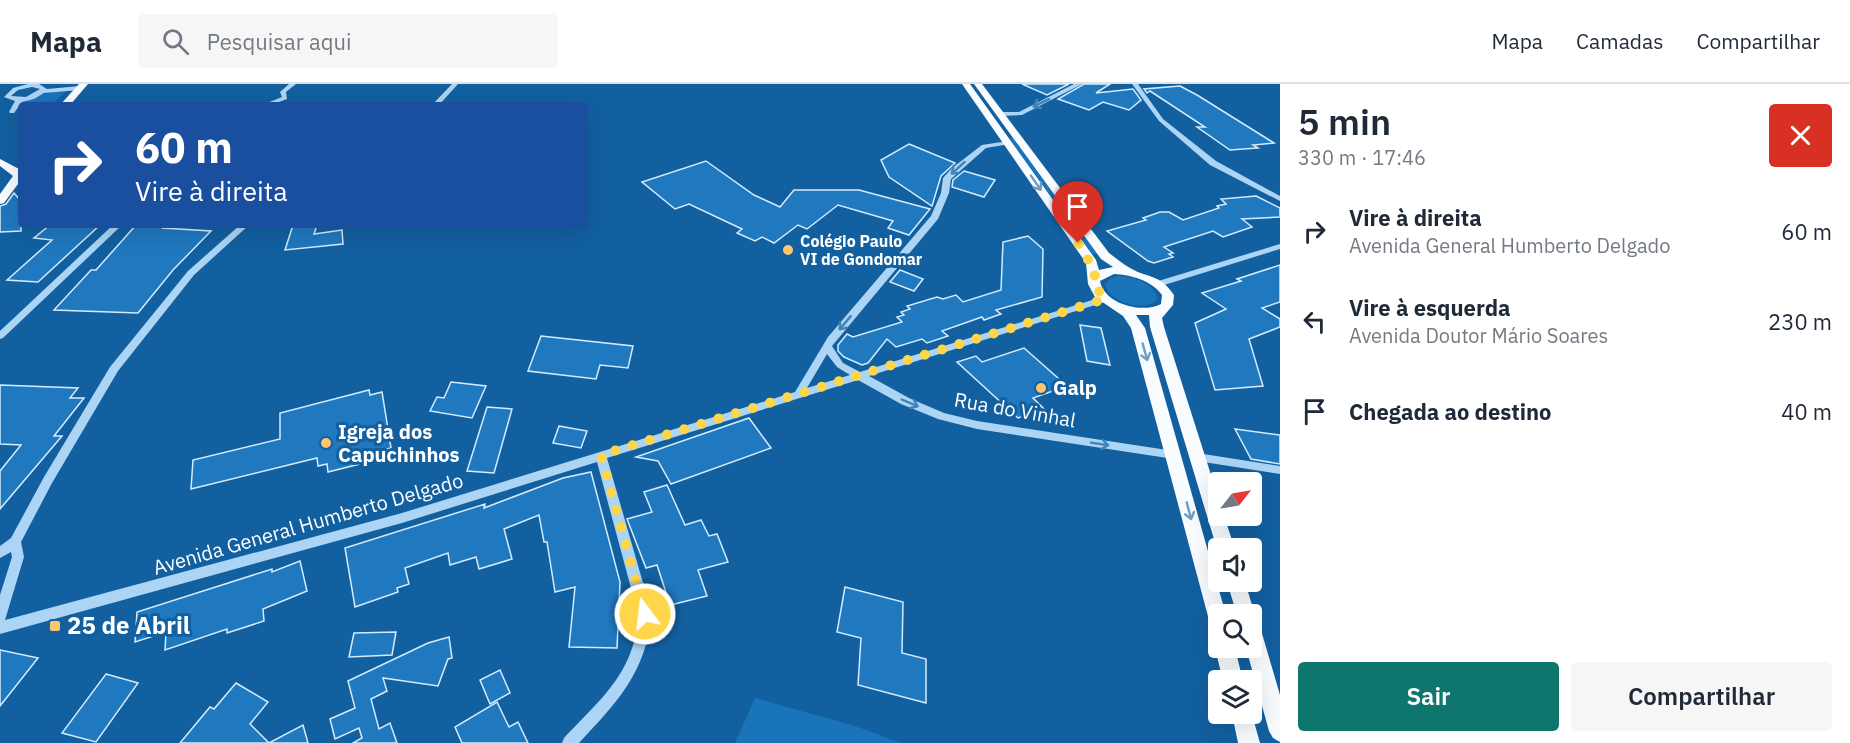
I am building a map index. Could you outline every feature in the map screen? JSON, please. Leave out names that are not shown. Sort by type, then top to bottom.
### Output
[{"type":"main road","points":[[966,84],[1092,263],[1095,271],[1094,285],[1110,302],[1128,313],[1138,328],[1214,604]]},
{"type":"main road","points":[[978,84],[1105,256],[1125,270]]},
{"type":"main road","points":[[68,102],[82,86]]},
{"type":"main road","points":[[0,162],[18,173]]},
{"type":"main road","points":[[0,201],[18,177]]},
{"type":"main road","points":[[1094,279],[1104,271],[1125,270],[1137,273],[1158,284],[1169,298],[1168,304],[1155,317],[1157,327],[1222,538]]},
{"type":"main road","points":[[1110,302],[1140,312],[1162,309]]},
{"type":"main road","points":[[1259,658],[1280,731]]},
{"type":"main road","points":[[1244,724],[1249,743]]},
{"type":"street","points":[[274,102],[285,98],[283,92],[293,84]]},
{"type":"street","points":[[438,102],[455,84]]},
{"type":"street","points":[[1001,114],[1020,114],[1079,84]]},
{"type":"street","points":[[1135,84],[1161,120],[1213,163],[1280,199]]},
{"type":"street","points":[[43,91],[43,87],[29,85],[13,90],[7,95],[9,98],[20,99],[43,91],[82,86]]},
{"type":"street","points":[[12,112],[18,102]]},
{"type":"street","points":[[799,393],[831,339],[935,217],[945,193],[947,178],[984,146],[991,143],[1008,143]]},
{"type":"street","points":[[0,336],[115,228]]},
{"type":"street","points":[[0,553],[15,542],[48,480],[114,369],[190,273],[242,228]]},
{"type":"street","points":[[1158,284],[1280,246]]},
{"type":"street","name":"Avenida General Humberto Delgado","points":[[0,628],[402,518],[799,393],[1110,302]]},
{"type":"street","name":"Rua do Vinhal","points":[[827,347],[840,365],[904,401],[942,416],[965,422],[1174,455]]},
{"type":"street","points":[[569,743],[614,693],[634,665],[641,647],[644,626],[645,614],[601,455]]},
{"type":"street","points":[[1197,458],[1280,470]]},
{"type":"street","points":[[0,543],[15,542]]},
{"type":"street","points":[[0,617],[18,557],[15,542]]},
{"type":"shaded area","points":[[66,91],[54,102],[25,102],[34,96]]},
{"type":"shaded area","points":[[1009,138],[1013,138],[1097,254],[1092,254]]},
{"type":"shaded area","points":[[1118,276],[1146,283],[1157,296],[1156,301],[1142,306],[1119,300],[1113,296],[1105,284],[1111,278]]},
{"type":"shaded area","points":[[755,698],[855,726],[901,743],[735,743]]},
{"type":"building","points":[[1022,84],[1069,84],[1047,95]]},
{"type":"building","points":[[1084,84],[1110,84],[1096,93],[1133,89],[1141,100],[1129,110],[1103,102],[1089,110],[1058,99]]},
{"type":"building","points":[[1180,86],[1274,143],[1253,145],[1258,148],[1230,150],[1197,127],[1205,127],[1150,91],[1147,93],[1144,89]]},
{"type":"building","points":[[909,144],[955,163],[941,176],[932,206],[889,177],[881,160]]},
{"type":"building","points":[[706,161],[754,195],[780,207],[794,190],[859,190],[930,209],[909,235],[888,228],[893,221],[838,205],[807,229],[798,225],[774,243],[762,237],[755,241],[737,233],[742,229],[689,204],[675,209],[642,182]]},
{"type":"building","points":[[964,171],[995,180],[984,197],[952,187],[953,180]]},
{"type":"building","points":[[14,193],[18,198],[18,228],[21,228],[21,231],[0,232],[0,206],[6,204]]},
{"type":"building","points":[[1256,196],[1280,208],[1280,217],[1242,219],[1252,227],[1223,237],[1213,231],[1164,247],[1173,253],[1169,254],[1173,257],[1154,263],[1107,231],[1146,220],[1143,218],[1160,212],[1169,212],[1183,220],[1226,204],[1221,199]]},
{"type":"building","points":[[46,228],[97,228],[38,282],[7,280],[52,240],[34,238]]},
{"type":"building","points":[[133,228],[211,231],[173,270],[138,313],[54,310],[91,270],[96,270]]},
{"type":"building","points":[[292,228],[316,228],[314,234],[342,230],[343,244],[285,250]]},
{"type":"building","points":[[1028,236],[1043,249],[1042,297],[996,310],[1001,314],[984,320],[982,317],[942,331],[948,336],[927,343],[922,339],[896,347],[887,339],[868,363],[862,365],[844,357],[838,351],[838,345],[847,334],[853,337],[902,322],[897,317],[904,315],[901,312],[910,309],[907,306],[937,297],[943,299],[956,295],[963,302],[1001,290],[1003,242]]},
{"type":"building","points":[[1280,265],[1280,302],[1262,308],[1280,319],[1280,327],[1249,339],[1263,386],[1215,390],[1195,323],[1226,309],[1202,293],[1241,281],[1237,279]]},
{"type":"building","points":[[900,270],[923,279],[914,291],[890,282]]},
{"type":"building","points":[[1080,325],[1101,328],[1110,365],[1087,361]]},
{"type":"building","points":[[541,336],[633,346],[628,368],[600,365],[596,379],[528,371]]},
{"type":"building","points":[[1024,348],[1067,386],[1033,398],[1044,409],[1018,418],[957,362],[976,356],[982,362]]},
{"type":"building","points":[[451,382],[486,386],[472,418],[430,411],[437,397],[444,398]]},
{"type":"building","points":[[0,385],[78,388],[70,398],[84,398],[54,436],[62,436],[0,509],[0,471],[21,445],[0,444]]},
{"type":"building","name":"Igreja dos Capuchinhos","points":[[369,390],[370,395],[382,392],[391,448],[386,449],[388,457],[328,472],[327,464],[318,466],[317,458],[191,489],[193,460],[280,439],[280,413]]},
{"type":"building","points":[[487,407],[512,409],[494,473],[467,471]]},
{"type":"building","points":[[749,418],[771,448],[671,484],[658,461],[636,457]]},
{"type":"building","points":[[559,426],[587,431],[581,448],[553,443]]},
{"type":"building","points":[[1235,429],[1280,435],[1280,464],[1251,459]]},
{"type":"building","points":[[591,472],[620,582],[617,648],[569,647],[575,587],[555,592],[547,542],[544,542],[539,515],[504,529],[512,559],[479,569],[476,557],[450,565],[448,553],[405,568],[409,584],[397,588],[398,592],[355,607],[345,548],[485,504],[484,508],[563,478]]},
{"type":"building","points":[[667,485],[685,525],[701,520],[709,536],[717,534],[728,562],[698,570],[707,596],[670,605],[657,565],[646,568],[627,519],[652,512],[644,492]]},
{"type":"building","points":[[300,561],[307,591],[263,609],[264,621],[227,633],[227,629],[165,650],[166,632],[135,642],[137,612],[272,569],[272,572]]},
{"type":"building","points":[[845,587],[903,602],[902,653],[926,659],[926,703],[858,685],[861,638],[837,632]]},
{"type":"building","points":[[396,632],[392,655],[349,657],[354,633]]},
{"type":"building","points":[[449,637],[452,658],[448,659],[438,686],[383,678],[387,691],[371,699],[379,729],[390,723],[397,743],[353,743],[362,738],[359,728],[335,739],[330,719],[355,708],[348,681],[428,643]]},
{"type":"building","points":[[0,650],[38,658],[0,706]]},
{"type":"building","points":[[500,670],[510,693],[490,704],[480,680]]},
{"type":"building","points":[[106,674],[138,683],[96,742],[62,733]]},
{"type":"building","points":[[236,683],[268,702],[250,724],[269,743],[180,743],[210,707],[214,709]]},
{"type":"building","points":[[497,702],[509,727],[518,722],[528,743],[462,743],[455,727]]},
{"type":"building","points":[[303,725],[308,743],[269,743]]},
{"type":"place","name":"Colégio Paulo VI de Gondomar","points":[[788,250]]},
{"type":"place","name":"Galp","points":[[1041,388]]},
{"type":"place","name":"Igreja dos Capuchinhos","points":[[326,443]]},
{"type":"place","name":"25 de Abril","points":[[55,626]]},
{"type":"route","points":[[645,614],[601,455],[799,393],[911,361],[1105,299],[1094,285],[1095,271],[1092,263],[1078,243]]}]
